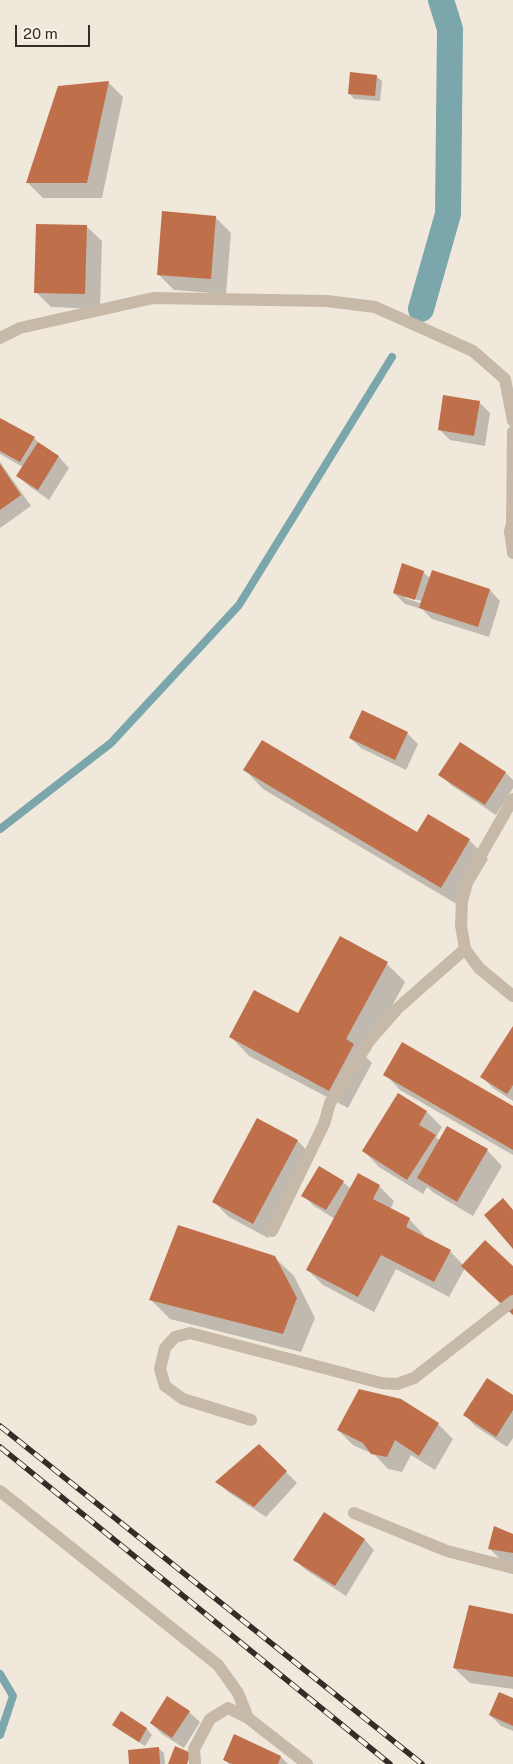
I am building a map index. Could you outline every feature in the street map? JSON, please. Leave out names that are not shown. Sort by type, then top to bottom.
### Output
[{"type":"street","points":[[0,338],[20,328],[153,298],[326,301],[374,307],[473,351],[509,378],[513,421]]},
{"type":"street","points":[[513,432],[512,524],[510,532],[513,552]]},
{"type":"street","points":[[513,798],[470,876],[462,901],[461,925],[465,950],[479,968],[513,996]]},
{"type":"street","points":[[272,1231],[324,1124],[330,1103],[370,1040],[398,1008],[465,950]]},
{"type":"street","points":[[251,1420],[183,1399],[165,1386],[160,1369],[165,1348],[175,1337],[190,1333],[381,1383],[397,1384],[414,1378],[513,1301]]},
{"type":"street","points":[[0,1491],[218,1665],[238,1693],[248,1718]]},
{"type":"street","points":[[354,1513],[447,1551],[513,1568]]},
{"type":"street","points":[[195,1764],[194,1749],[210,1719],[228,1708],[248,1718],[307,1764]]},
{"type":"building","points":[[350,72],[377,75],[375,96],[348,94]]},
{"type":"building","points":[[109,81],[87,183],[26,183],[58,86]]},
{"type":"building","points":[[162,211],[216,216],[211,279],[157,275]]},
{"type":"building","points":[[36,224],[87,225],[85,294],[34,293]]},
{"type":"building","points":[[443,395],[480,401],[474,436],[438,430]]},
{"type":"building","points":[[0,418],[35,437],[20,462],[0,451]]},
{"type":"building","points":[[38,442],[59,456],[38,490],[16,476]]},
{"type":"building","points":[[0,464],[21,495],[0,510]]},
{"type":"building","points":[[402,563],[424,571],[415,600],[393,593]]},
{"type":"building","points":[[432,570],[490,589],[478,627],[419,608]]},
{"type":"building","points":[[362,710],[408,732],[395,760],[349,738]]},
{"type":"building","points":[[262,740],[417,832],[428,814],[470,839],[441,888],[243,770]]},
{"type":"building","points":[[460,742],[506,772],[485,805],[438,775]]},
{"type":"building","points":[[340,936],[388,962],[346,1039],[354,1044],[329,1091],[229,1037],[254,990],[298,1013]]},
{"type":"building","points":[[513,1026],[513,1085],[507,1094],[480,1077]]},
{"type":"building","points":[[402,1042],[513,1106],[513,1150],[383,1075]]},
{"type":"building","points":[[398,1093],[427,1111],[419,1125],[436,1135],[407,1180],[362,1151]]},
{"type":"building","points":[[257,1118],[298,1140],[253,1224],[212,1202]]},
{"type":"building","points":[[447,1126],[488,1149],[457,1202],[417,1178]]},
{"type":"building","points":[[319,1166],[344,1181],[326,1210],[301,1196]]},
{"type":"building","points":[[358,1173],[380,1185],[373,1199],[410,1218],[406,1227],[451,1250],[434,1282],[381,1255],[358,1297],[306,1270]]},
{"type":"building","points":[[503,1198],[513,1210],[513,1249],[484,1215]]},
{"type":"building","points":[[178,1225],[275,1256],[297,1298],[283,1334],[149,1300]]},
{"type":"building","points":[[485,1240],[513,1266],[513,1315],[461,1266]]},
{"type":"building","points":[[487,1378],[513,1395],[513,1410],[496,1437],[463,1415]]},
{"type":"building","points":[[359,1389],[401,1399],[439,1423],[419,1456],[395,1440],[387,1457],[371,1454],[363,1443],[337,1430]]},
{"type":"building","points":[[259,1444],[287,1471],[254,1507],[215,1482]]},
{"type":"building","points":[[324,1512],[365,1539],[335,1586],[293,1560]]},
{"type":"building","points":[[494,1526],[513,1534],[513,1553],[488,1549]]},
{"type":"building","points":[[469,1605],[513,1614],[513,1677],[453,1668]]},
{"type":"building","points":[[499,1692],[513,1698],[513,1726],[489,1715]]},
{"type":"building","points":[[167,1696],[190,1711],[172,1738],[150,1723]]},
{"type":"building","points":[[121,1711],[147,1728],[139,1742],[112,1725]]},
{"type":"building","points":[[234,1734],[281,1756],[278,1764],[232,1764],[223,1760]]},
{"type":"building","points":[[175,1746],[191,1753],[187,1764],[168,1764]]},
{"type":"building","points":[[159,1747],[160,1764],[129,1764],[128,1750]]},
{"type":"waterway","points":[[421,309],[448,214],[450,29],[441,0]]},
{"type":"waterway","points":[[0,829],[111,743],[239,605],[392,357]]},
{"type":"waterway","points":[[0,1674],[13,1696],[0,1735]]},
{"type":"railway","points":[[0,1426],[422,1764]]},
{"type":"railway","points":[[0,1447],[390,1764]]}]
